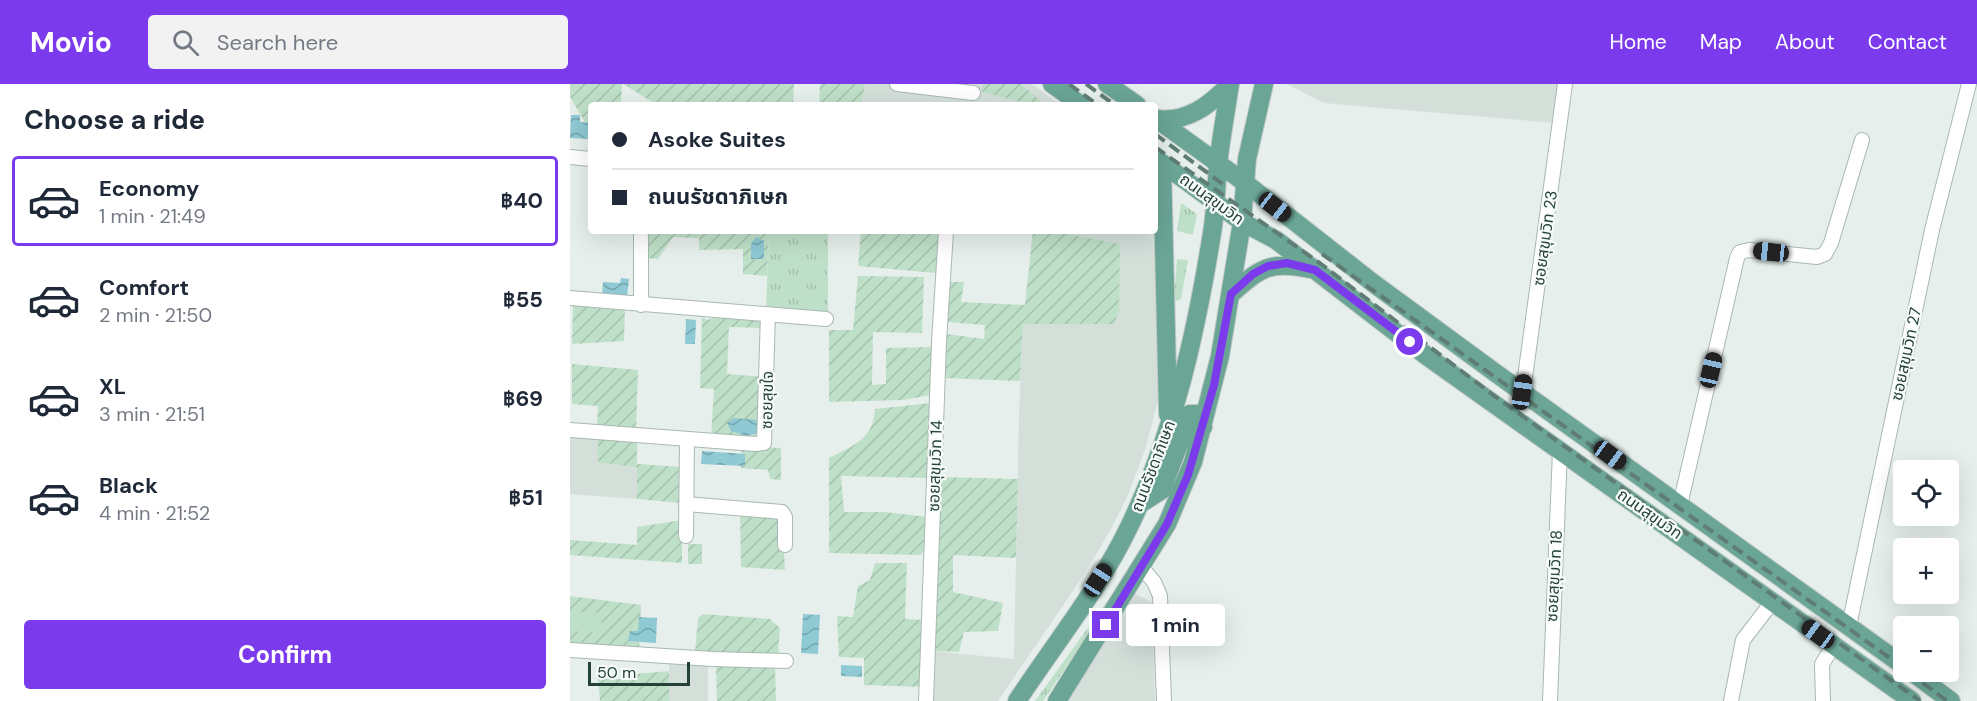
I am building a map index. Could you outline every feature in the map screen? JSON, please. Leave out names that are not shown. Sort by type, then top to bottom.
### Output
[{"type":"main road","points":[[1052,84],[1077,102]]},
{"type":"main road","points":[[1107,84],[1133,102]]},
{"type":"main road","points":[[1158,118],[1164,120],[1202,110],[1230,84]]},
{"type":"main road","name":"ถนนรัชดาภิเษก","points":[[1017,701],[1110,562],[1140,504],[1170,428],[1188,354],[1212,232],[1218,164],[1230,84]]},
{"type":"main road","name":"ถนนรัชดาภิเษก","points":[[1057,701],[1142,568],[1167,524],[1188,475],[1203,427],[1220,356],[1242,222],[1244,182],[1264,84]]},
{"type":"main road","name":"ถนนสุขุมวิท","points":[[1158,119],[1244,182],[1373,284],[1893,658]]},
{"type":"main road","points":[[1159,161],[1166,405],[1170,428]]},
{"type":"main road","name":"ถนนสุขุมวิท","points":[[1159,161],[1242,222],[1276,240],[1428,357],[1911,701]]},
{"type":"main road","points":[[1231,294],[1253,274],[1268,266],[1287,263],[1315,270]]},
{"type":"main road","points":[[1140,504],[1162,490],[1190,414],[1199,414],[1203,427]]},
{"type":"main road","points":[[1834,645],[1850,626]]},
{"type":"main road","points":[[1925,682],[1951,701]]},
{"type":"street","points":[[897,84],[973,94]]},
{"type":"street","name":"ซอยสุขุมวิท 23","points":[[1522,392],[1565,84]]},
{"type":"street","name":"ซอยสุขุมวิท 27","points":[[1850,626],[1932,230],[1969,84]]},
{"type":"street","points":[[1680,505],[1737,258],[1740,252],[1749,250],[1816,257],[1825,254],[1831,243],[1862,140]]},
{"type":"street","points":[[570,156],[588,159]]},
{"type":"street","name":"ซอยสุขุมวิท 14","points":[[926,701],[939,342],[946,234]]},
{"type":"street","points":[[640,305],[641,236]]},
{"type":"street","points":[[570,298],[826,319]]},
{"type":"street","name":"ซอยสุขใจ","points":[[570,430],[764,443],[766,438],[768,314]]},
{"type":"street","points":[[686,536],[687,439]]},
{"type":"street","name":"ซอยสุขุมวิท 18","points":[[1550,701],[1560,450]]},
{"type":"street","points":[[686,504],[782,512],[785,517],[785,545]]},
{"type":"street","points":[[1142,568],[1154,582],[1160,596],[1164,701]]},
{"type":"street","points":[[1731,701],[1743,640],[1773,601]]},
{"type":"street","points":[[1822,701],[1822,664],[1834,645]]},
{"type":"street","points":[[570,650],[786,661]]},
{"type":"shaded area","points":[[865,84],[1032,84],[1057,102],[862,102]]},
{"type":"shaded area","points":[[1287,84],[1560,84],[1555,123],[1324,103]]},
{"type":"shaded area","points":[[1033,234],[1155,234],[1161,389],[1145,450],[1128,495],[1083,576],[998,701],[928,701],[930,651],[1014,659],[1023,324]]},
{"type":"shaded area","points":[[570,433],[637,438],[637,499],[570,494]]},
{"type":"shaded area","points":[[1135,594],[1152,602],[1155,701],[1062,701]]},
{"type":"shaded area","points":[[669,664],[708,666],[708,701],[669,701]]},
{"type":"green space","points":[[570,84],[622,84],[621,102],[588,102],[588,127],[570,97]]},
{"type":"green space","points":[[623,84],[794,84],[793,102],[652,102]]},
{"type":"green space","points":[[820,84],[865,84],[862,102],[819,102]]},
{"type":"green space","points":[[983,84],[1021,84],[1042,102],[1022,102],[982,92]]},
{"type":"green space","points":[[1181,203],[1197,214],[1193,235],[1177,231]]},
{"type":"green space","points":[[637,234],[769,234],[767,276],[743,274],[743,249],[699,250],[699,238],[673,237],[658,259],[646,258]]},
{"type":"green space","points":[[769,234],[828,234],[828,316],[766,309]]},
{"type":"green space","points":[[861,234],[939,234],[936,273],[858,266]]},
{"type":"green space","points":[[1033,234],[1068,234],[1120,244],[1119,311],[1114,324],[1023,324],[1020,381],[945,378],[946,334],[984,339],[985,325],[947,322],[949,282],[964,282],[961,302],[1025,305]]},
{"type":"green space","points":[[1177,259],[1188,260],[1181,299],[1177,301],[1174,299]]},
{"type":"green space","points":[[858,276],[924,277],[922,333],[873,332],[872,385],[886,384],[886,348],[932,347],[931,395],[903,400],[829,402],[829,330],[853,330]]},
{"type":"green space","points":[[573,303],[625,307],[624,341],[572,344]]},
{"type":"green space","points":[[702,317],[707,320],[717,317],[762,319],[764,328],[729,327],[727,374],[764,377],[758,441],[711,437],[714,389],[700,388]]},
{"type":"green space","points":[[572,364],[638,370],[636,432],[597,428],[598,406],[572,404]]},
{"type":"green space","points":[[931,403],[929,478],[841,476],[844,512],[884,512],[928,517],[927,548],[920,555],[829,553],[829,458],[854,445],[866,435],[875,409]]},
{"type":"green space","points":[[598,435],[637,438],[637,464],[682,467],[682,503],[637,499],[637,467],[598,462]]},
{"type":"green space","points":[[742,446],[781,448],[781,480],[770,479],[768,470],[741,468]]},
{"type":"green space","points":[[942,477],[1018,479],[1016,558],[953,555],[953,592],[1003,603],[998,631],[964,632],[959,652],[933,651]]},
{"type":"green space","points":[[740,512],[782,515],[785,570],[741,567]]},
{"type":"green space","points":[[682,520],[682,563],[570,555],[570,540],[637,545],[637,527]]},
{"type":"green space","points":[[688,544],[702,544],[702,564],[688,564]]},
{"type":"green space","points":[[875,563],[907,563],[905,619],[925,620],[924,687],[864,685],[864,658],[839,657],[837,616],[853,617],[858,586],[870,580]]},
{"type":"green space","points":[[1134,564],[1131,572],[1043,701],[1035,701]]},
{"type":"green space","points":[[570,596],[641,605],[639,649],[570,645]]},
{"type":"green space","points":[[570,611],[602,613],[601,633],[570,631]]},
{"type":"green space","points":[[703,614],[770,619],[780,628],[778,655],[695,652],[698,618]]},
{"type":"green space","points":[[716,666],[775,667],[776,701],[717,701]]},
{"type":"green space","points":[[669,671],[669,701],[600,701],[598,678],[636,680],[636,674]]},
{"type":"water","points":[[571,115],[580,115],[580,122],[588,123],[588,139],[570,138]]},
{"type":"water","points":[[756,237],[764,241],[764,259],[751,259],[751,244]]},
{"type":"water","points":[[621,278],[629,279],[627,297],[602,295],[603,282],[620,283]]},
{"type":"water","points":[[686,319],[696,320],[695,344],[685,344]]},
{"type":"water","points":[[734,418],[757,420],[757,433],[747,436],[731,431],[727,423]]},
{"type":"water","points":[[702,451],[745,454],[745,466],[701,464]]},
{"type":"water","points":[[803,614],[820,615],[818,654],[801,653]]},
{"type":"water","points":[[639,617],[657,618],[656,643],[628,641],[630,631],[638,631]]},
{"type":"water","points":[[841,665],[862,666],[862,677],[841,676]]},
{"type":"railway","points":[[1069,84],[1094,102]]},
{"type":"railway","points":[[1086,84],[1111,102]]},
{"type":"railway","points":[[1158,136],[1224,185]]},
{"type":"railway","points":[[1158,149],[1321,264],[1493,395],[1920,701]]},
{"type":"railway","points":[[1322,254],[1893,660]]},
{"type":"railway","points":[[1921,682],[1947,701]]},
{"type":"route","points":[[1106,625],[1167,524],[1193,462],[1214,385],[1231,294],[1253,274],[1268,266],[1287,263],[1315,270],[1410,342]]}]
